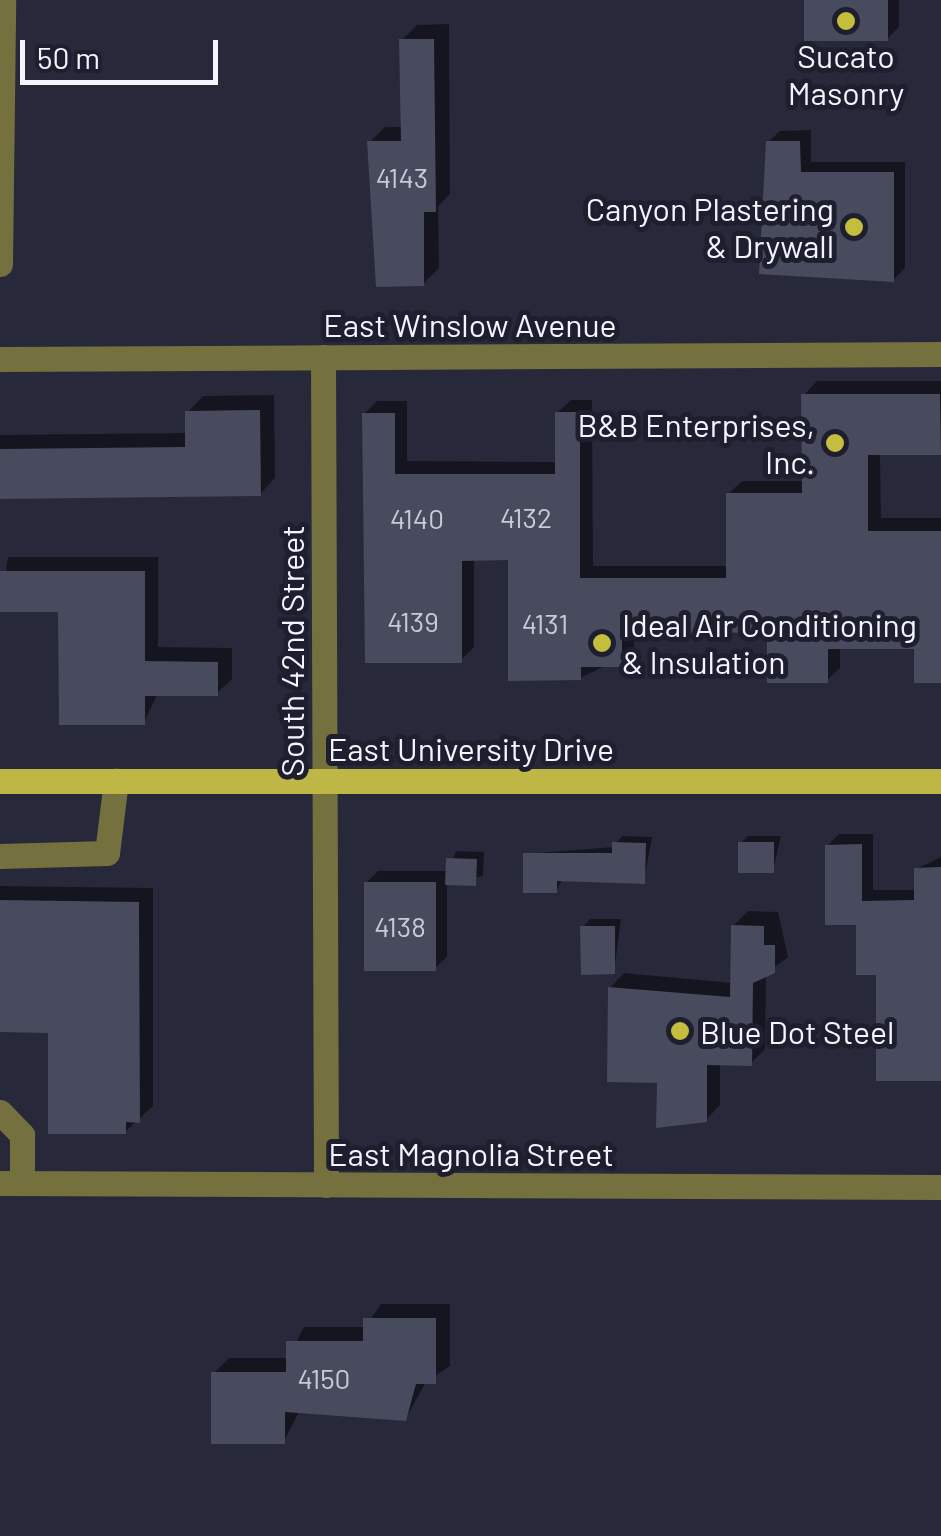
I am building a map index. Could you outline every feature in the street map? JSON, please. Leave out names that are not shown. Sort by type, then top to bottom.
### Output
[{"type":"main road","name":"East University Drive","points":[[0,780],[941,781]]},
{"type":"street","points":[[0,264],[3,0]]},
{"type":"street","name":"East Winslow Avenue","points":[[0,359],[941,354]]},
{"type":"street","name":"South 42nd Street","points":[[323,357],[326,1185]]},
{"type":"street","points":[[0,856],[107,854],[116,780]]},
{"type":"street","points":[[0,1112],[22,1135],[11,1184]]},
{"type":"street","name":"East Magnolia Street","points":[[11,1184],[941,1187]]},
{"type":"building","name":"Sucato Masonry","points":[[804,0],[888,0],[888,41],[804,41]]},
{"type":"building","points":[[399,39],[434,39],[436,212],[424,212],[424,286],[376,287],[367,141],[401,141]]},
{"type":"building","points":[[766,141],[800,141],[801,172],[894,172],[894,282],[759,274]]},
{"type":"building","points":[[801,394],[940,394],[941,455],[868,455],[868,531],[941,531],[941,683],[914,683],[914,649],[828,649],[828,683],[767,683],[767,632],[675,634],[675,618],[622,618],[622,667],[581,667],[581,680],[508,681],[508,560],[462,561],[462,663],[365,663],[362,413],[395,413],[395,474],[555,474],[555,412],[580,412],[580,578],[726,578],[726,493],[802,493]]},
{"type":"building","points":[[260,410],[261,496],[0,499],[0,449],[185,447],[185,411]]},
{"type":"building","points":[[0,571],[145,571],[145,661],[218,662],[218,696],[145,696],[145,725],[59,725],[58,612],[0,612]]},
{"type":"building","points":[[612,842],[646,843],[645,884],[557,881],[557,893],[523,893],[523,853],[612,853]]},
{"type":"building","points":[[738,842],[774,842],[774,873],[738,873]]},
{"type":"building","points":[[862,844],[862,901],[914,900],[914,868],[941,867],[941,1081],[876,1081],[876,975],[856,975],[856,925],[825,925],[825,845]]},
{"type":"building","points":[[446,858],[477,859],[476,886],[445,885]]},
{"type":"building","points":[[364,882],[436,882],[436,971],[364,971]]},
{"type":"building","points":[[0,900],[139,902],[140,1123],[126,1122],[126,1134],[48,1134],[48,1033],[0,1032]]},
{"type":"building","name":"Blue Dot Steel","points":[[731,925],[764,926],[764,945],[775,945],[775,973],[753,983],[752,1066],[707,1065],[707,1122],[656,1128],[657,1083],[607,1082],[608,987],[730,997]]},
{"type":"building","points":[[580,926],[615,926],[615,974],[581,975]]},
{"type":"building","points":[[363,1318],[436,1318],[436,1384],[416,1384],[406,1421],[285,1412],[285,1444],[211,1444],[211,1372],[286,1372],[286,1341],[363,1341]]},
{"type":"place","name":"Sucato Masonry","points":[[846,21]]},
{"type":"place","name":"Canyon Plastering & Drywall","points":[[854,227]]},
{"type":"place","name":"B&B Enterprises, Inc.","points":[[835,443]]},
{"type":"place","name":"Ideal Air Conditioning & Insulation","points":[[602,643]]},
{"type":"place","name":"Blue Dot Steel","points":[[680,1031]]}]
